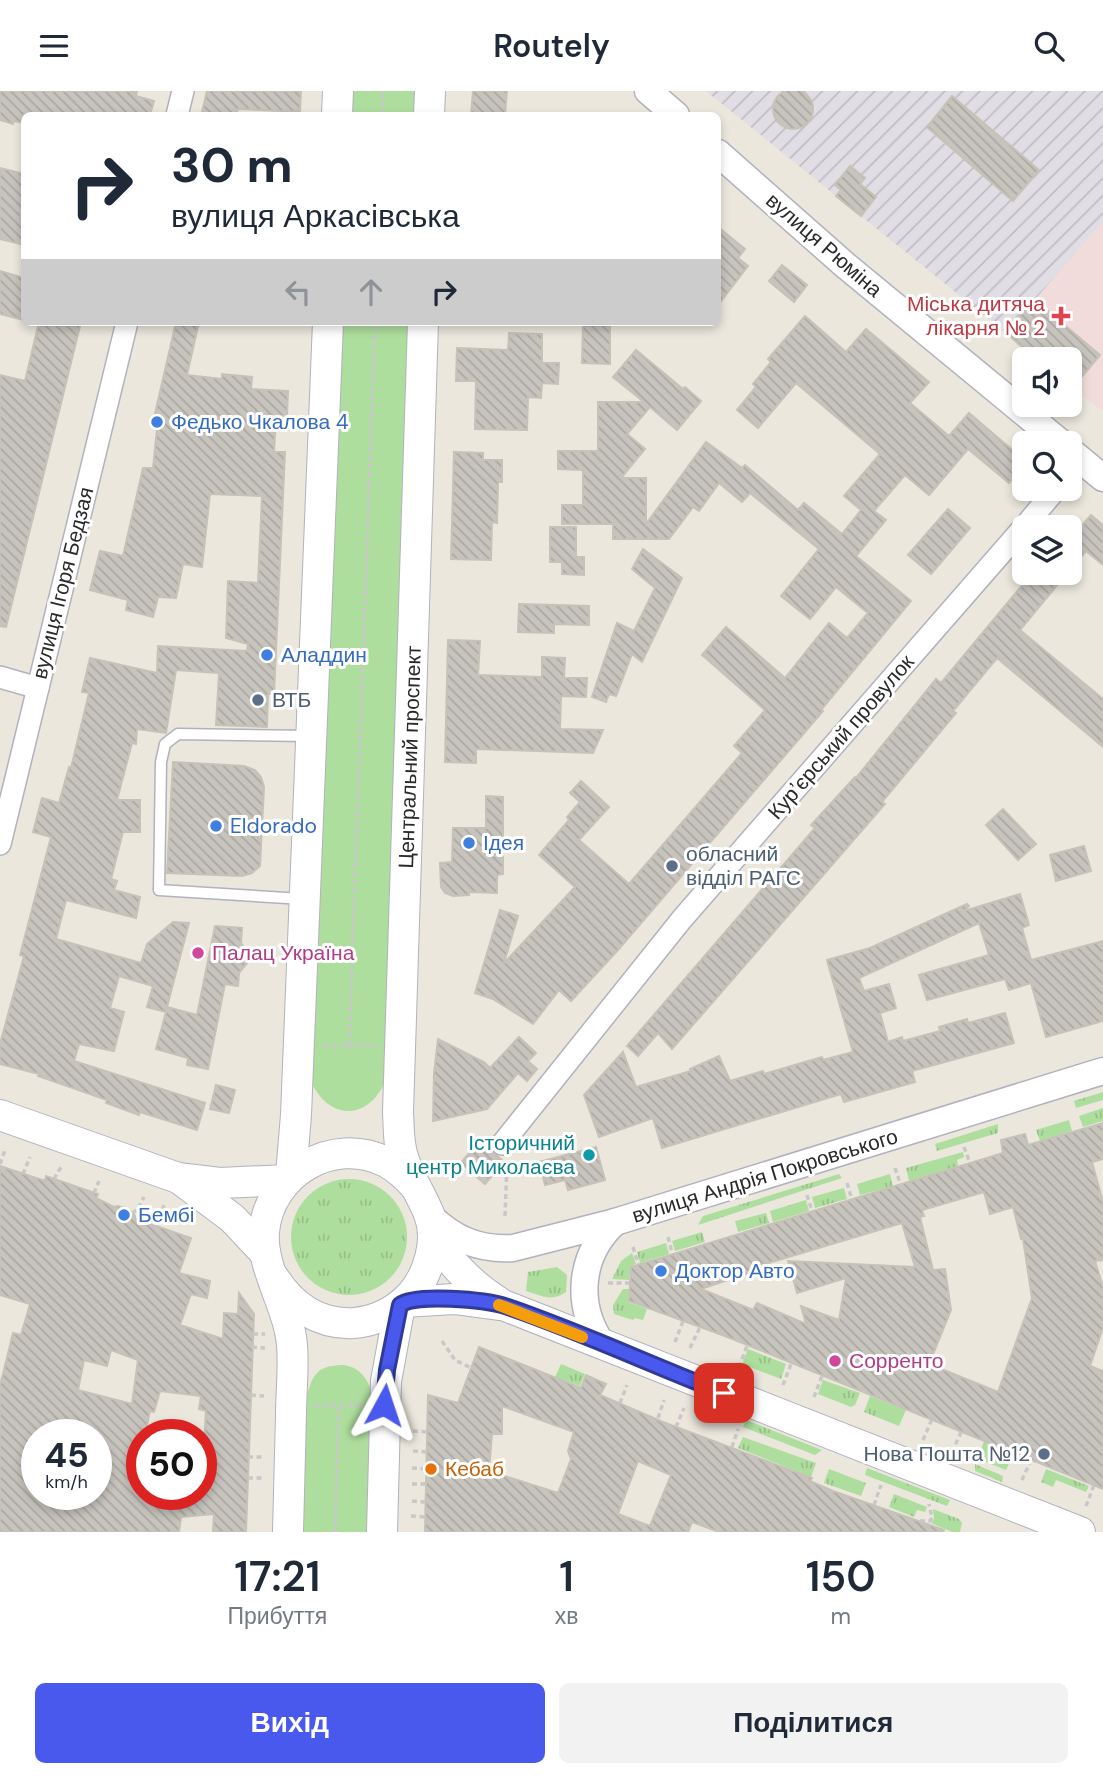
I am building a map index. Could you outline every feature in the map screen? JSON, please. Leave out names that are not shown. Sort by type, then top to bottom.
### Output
[{"type":"main road","points":[[337,112],[338,91]]},
{"type":"main road","points":[[429,112],[430,91]]},
{"type":"main road","points":[[289,1177],[296,1095],[328,326]]},
{"type":"main road","name":"Центральний проспект","points":[[416,1188],[401,1149],[398,1084],[423,326]]},
{"type":"main road","points":[[0,1115],[178,1178],[242,1184],[289,1177]]},
{"type":"main road","points":[[288,1532],[292,1346],[284,1307],[269,1266],[264,1233],[267,1213],[275,1195],[289,1177],[307,1164],[326,1156],[346,1153],[366,1155],[386,1162],[402,1173],[416,1188],[446,1257],[481,1292],[503,1305],[602,1344],[1083,1519]]},
{"type":"main road","points":[[178,1178],[223,1210],[269,1266],[294,1304],[308,1313],[331,1321],[355,1323],[371,1320],[402,1304],[417,1288],[426,1272],[431,1254],[431,1226]]},
{"type":"main road","points":[[402,1304],[454,1299],[503,1305]]},
{"type":"main road","points":[[382,1532],[386,1381],[402,1304]]},
{"type":"street","points":[[178,112],[183,91]]},
{"type":"street","points":[[648,91],[672,112]]},
{"type":"street","name":"вулиця Рюміна","points":[[721,156],[845,265],[1046,431]]},
{"type":"street","name":"вулиця Ігоря Бедзая","points":[[0,844],[126,326]]},
{"type":"street","points":[[1082,466],[1103,478]]},
{"type":"street","name":"Курʼєрський провулок","points":[[1034,515],[1046,501]]},
{"type":"street","name":"Курʼєрський провулок","points":[[502,1144],[682,919],[1012,541]]},
{"type":"street","points":[[0,677],[38,688]]},
{"type":"street","name":"вулиця Андрія Покровського","points":[[431,1226],[486,1248],[513,1248],[615,1222],[1103,1071]]},
{"type":"street","points":[[602,1344],[592,1328],[586,1310],[585,1276],[593,1249],[615,1222]]},
{"type":"lane","points":[[303,899],[159,890],[160,762],[165,744],[178,734],[310,736]]},
{"type":"path","points":[[382,112],[383,91]]},
{"type":"path","points":[[349,1046],[375,326]]},
{"type":"path","points":[[323,1046],[388,1045]]},
{"type":"path","points":[[502,1144],[508,1178],[505,1216]]},
{"type":"path","points":[[964,1147],[970,1163]]},
{"type":"path","points":[[0,1164],[5,1150]]},
{"type":"path","points":[[23,1174],[30,1157]]},
{"type":"path","points":[[54,1179],[61,1167]]},
{"type":"path","points":[[895,1168],[901,1185]]},
{"type":"path","points":[[94,1193],[99,1181]]},
{"type":"path","points":[[847,1183],[852,1200]]},
{"type":"path","points":[[807,1195],[812,1211]]},
{"type":"path","points":[[132,1213],[137,1210],[144,1197]]},
{"type":"path","points":[[157,1226],[164,1205]]},
{"type":"path","points":[[668,1237],[672,1253]]},
{"type":"path","points":[[633,1247],[638,1265]]},
{"type":"path","points":[[608,1283],[630,1283]]},
{"type":"path","points":[[675,1342],[683,1321]]},
{"type":"path","points":[[690,1348],[700,1327]]},
{"type":"path","points":[[253,1334],[265,1334]]},
{"type":"path","points":[[442,1341],[456,1360],[471,1369]]},
{"type":"path","points":[[739,1367],[747,1346]]},
{"type":"path","points":[[252,1347],[265,1348]]},
{"type":"path","points":[[783,1385],[790,1364]]},
{"type":"path","points":[[814,1397],[822,1376]]},
{"type":"path","points":[[620,1403],[628,1385]]},
{"type":"path","points":[[251,1395],[264,1396]]},
{"type":"path","points":[[657,1418],[664,1400]]},
{"type":"path","points":[[307,1405],[370,1405]]},
{"type":"path","points":[[335,1532],[339,1406]]},
{"type":"path","points":[[676,1427],[684,1408]]},
{"type":"path","points":[[923,1440],[932,1419]]},
{"type":"path","points":[[732,1447],[738,1429]]},
{"type":"path","points":[[952,1452],[962,1430]]},
{"type":"path","points":[[413,1431],[427,1432]]},
{"type":"path","points":[[413,1451],[426,1452]]},
{"type":"path","points":[[248,1457],[263,1457]]},
{"type":"path","points":[[1022,1480],[1031,1460]]},
{"type":"path","points":[[412,1468],[426,1469]]},
{"type":"path","points":[[248,1478],[262,1478]]},
{"type":"path","points":[[412,1484],[426,1484]]},
{"type":"path","points":[[874,1505],[881,1485]]},
{"type":"path","points":[[1083,1519],[1094,1485]]},
{"type":"path","points":[[411,1501],[425,1502]]},
{"type":"path","points":[[920,1521],[930,1521],[932,1518],[929,1504]]},
{"type":"path","points":[[411,1516],[425,1517]]},
{"type":"shaded area","points":[[706,91],[1103,91],[1103,222],[1006,333]]},
{"type":"shaded area","name":"Міська дитяча лікарня № 2","points":[[1103,222],[1103,411],[1082,396],[1082,347],[1022,347],[1006,333]]},
{"type":"green space","points":[[351,91],[416,91],[416,112],[350,112]]},
{"type":"green space","points":[[341,326],[410,326],[386,1080],[369,1103],[348,1111],[327,1103],[317,1093],[310,1079]]},
{"type":"green space","points":[[1103,1092],[1103,1100],[1076,1108],[1074,1101]]},
{"type":"green space","points":[[1103,1108],[1103,1121],[1083,1127],[1079,1116]]},
{"type":"green space","points":[[1069,1120],[1072,1131],[1040,1141],[1036,1130]]},
{"type":"green space","points":[[998,1124],[998,1133],[937,1151],[935,1144]]},
{"type":"green space","points":[[963,1152],[964,1157],[957,1160],[958,1166],[909,1181],[906,1168]]},
{"type":"green space","points":[[839,1174],[842,1178],[698,1225],[703,1216]]},
{"type":"green space","points":[[890,1174],[893,1186],[860,1195],[857,1184]]},
{"type":"green space","points":[[349,1179],[371,1184],[390,1196],[402,1215],[407,1237],[402,1259],[390,1278],[371,1290],[349,1295],[327,1290],[308,1278],[296,1259],[291,1237],[296,1215],[308,1196],[327,1184]]},
{"type":"green space","points":[[844,1188],[847,1199],[815,1208],[812,1197]]},
{"type":"green space","points":[[806,1200],[809,1211],[773,1222],[770,1211]]},
{"type":"green space","points":[[766,1213],[769,1223],[738,1232],[735,1221]]},
{"type":"green space","points":[[702,1232],[705,1242],[675,1251],[672,1241]]},
{"type":"green space","points":[[666,1243],[669,1254],[640,1263],[637,1252]]},
{"type":"green space","points":[[632,1253],[636,1264],[631,1266],[629,1280],[612,1279],[621,1261]]},
{"type":"green space","points":[[557,1267],[567,1275],[566,1292],[551,1297],[526,1291],[528,1272]]},
{"type":"green space","points":[[623,1289],[629,1289],[628,1302],[647,1309],[643,1320],[614,1314],[613,1305]]},
{"type":"green space","points":[[748,1349],[786,1364],[781,1379],[742,1364]]},
{"type":"green space","points":[[561,1364],[585,1374],[580,1386],[555,1377]]},
{"type":"green space","points":[[345,1365],[362,1374],[371,1391],[369,1532],[302,1532],[308,1391],[314,1377],[322,1369]]},
{"type":"green space","points":[[823,1380],[860,1393],[855,1405],[851,1407],[818,1394]]},
{"type":"green space","points":[[870,1396],[906,1410],[899,1426],[864,1412]]},
{"type":"green space","points":[[746,1420],[822,1450],[815,1455],[743,1427]]},
{"type":"green space","points":[[743,1437],[816,1463],[811,1477],[738,1448]]},
{"type":"green space","points":[[984,1441],[1014,1453],[1006,1470],[978,1459]]},
{"type":"green space","points":[[975,1464],[1003,1476],[1002,1482],[975,1471]]},
{"type":"green space","points":[[867,1468],[950,1500],[947,1506],[865,1475]]},
{"type":"green space","points":[[829,1469],[866,1483],[861,1496],[824,1483]]},
{"type":"green space","points":[[1046,1469],[1089,1486],[1086,1492],[1056,1480],[1053,1487],[1041,1482]]},
{"type":"green space","points":[[894,1494],[927,1507],[925,1512],[917,1510],[914,1517],[889,1507]]},
{"type":"green space","points":[[933,1509],[959,1519],[962,1523],[960,1532],[952,1532],[931,1523],[934,1519]]},
{"type":"building","points":[[793,89],[807,95],[813,109],[807,123],[793,129],[779,123],[773,109],[779,95]]},
{"type":"building","points":[[0,91],[137,91],[136,96],[154,101],[151,112],[21,112],[21,122],[14,121],[13,124],[0,120]]},
{"type":"building","points":[[207,91],[301,91],[300,112],[238,109],[237,112],[202,112]]},
{"type":"building","points":[[473,91],[507,91],[505,112],[471,112]]},
{"type":"building","points":[[952,96],[1039,170],[1013,201],[927,127]]},
{"type":"building","points":[[850,166],[865,178],[860,184],[876,197],[861,216],[836,196],[841,190],[835,185]]},
{"type":"building","points":[[0,168],[21,173],[21,244],[0,239]]},
{"type":"building","points":[[721,229],[745,249],[738,258],[748,266],[721,301]]},
{"type":"building","points":[[782,265],[807,285],[794,302],[769,281]]},
{"type":"building","points":[[0,271],[21,277],[21,319],[0,314]]},
{"type":"building","points":[[1034,299],[1100,355],[1082,376],[1082,347],[1022,347],[1006,333]]},
{"type":"building","points":[[805,316],[846,352],[866,329],[929,382],[910,403],[949,436],[969,413],[1012,450],[1012,479],[1009,483],[968,449],[929,495],[905,475],[874,511],[886,520],[856,556],[911,601],[821,710],[823,711],[618,950],[571,1001],[559,990],[533,1024],[493,999],[475,993],[500,910],[518,916],[504,963],[575,887],[539,855],[569,820],[567,817],[580,802],[570,793],[581,781],[609,807],[579,840],[629,884],[742,753],[734,746],[765,710],[702,655],[726,627],[785,678],[829,623],[847,638],[868,613],[836,587],[810,619],[781,596],[819,549],[750,493],[742,502],[719,483],[699,511],[693,507],[669,539],[613,539],[613,524],[562,524],[562,505],[583,505],[583,470],[558,469],[558,451],[598,451],[598,402],[644,402],[613,377],[636,350],[701,401],[677,430],[650,407],[627,434],[645,449],[621,478],[646,478],[646,524],[706,442],[742,468],[745,465],[798,510],[804,503],[842,534],[861,510],[844,496],[880,454],[796,383],[758,428],[737,410],[756,387],[753,384],[771,362],[768,359]]},
{"type":"building","points":[[38,326],[80,326],[6,627],[0,626],[0,375],[25,381]]},
{"type":"building","points":[[175,326],[198,326],[187,375],[222,379],[222,374],[252,377],[251,389],[288,391],[287,416],[276,416],[274,452],[285,452],[274,694],[268,694],[267,727],[216,725],[219,673],[176,670],[166,733],[137,729],[136,744],[132,743],[117,800],[140,800],[140,832],[123,832],[111,879],[117,881],[114,890],[140,897],[136,918],[66,900],[56,939],[141,963],[147,944],[173,922],[189,923],[167,1007],[197,1015],[215,926],[242,928],[241,943],[248,955],[248,962],[239,973],[238,986],[225,984],[208,1069],[187,1065],[188,1058],[156,1049],[166,1012],[147,1007],[153,986],[119,976],[110,1008],[124,1012],[114,1051],[79,1044],[74,1061],[205,1103],[197,1130],[140,1112],[139,1115],[106,1103],[107,1100],[38,1076],[39,1074],[0,1064],[0,1044],[24,956],[20,955],[51,837],[33,832],[42,798],[59,803],[69,767],[71,768],[89,693],[82,692],[90,658],[157,673],[158,646],[247,651],[248,644],[226,638],[228,581],[258,583],[262,496],[210,494],[202,567],[183,564],[176,598],[158,597],[153,617],[126,610],[128,600],[90,590],[100,551],[123,556],[143,468],[153,468],[158,419],[154,418]]},
{"type":"building","points":[[583,326],[610,326],[610,364],[582,363]]},
{"type":"building","points":[[509,333],[542,334],[542,363],[559,363],[558,384],[542,383],[541,398],[528,397],[527,430],[475,429],[476,381],[456,381],[457,348],[508,350]]},
{"type":"building","points":[[454,452],[483,453],[483,460],[502,460],[502,482],[498,482],[497,523],[492,522],[491,560],[451,559]]},
{"type":"building","points":[[948,509],[970,528],[931,574],[908,555]]},
{"type":"building","points":[[1091,515],[1103,525],[1103,565],[1086,551],[1082,556],[1082,525]]},
{"type":"building","points":[[550,527],[576,527],[576,557],[584,557],[584,575],[562,574],[562,562],[550,562]]},
{"type":"building","points":[[643,549],[682,578],[642,662],[632,654],[616,696],[609,694],[606,702],[592,697],[617,623],[634,631],[655,588],[632,569]]},
{"type":"building","points":[[1022,585],[1057,585],[1020,630],[1103,699],[1103,747],[997,658],[953,711],[956,713],[882,802],[885,804],[672,1049],[658,1033],[638,1056],[627,1046],[815,828],[811,825],[856,778],[936,679],[941,683]]},
{"type":"building","points":[[519,604],[589,606],[589,625],[554,624],[554,633],[518,632]]},
{"type":"building","points":[[448,640],[480,641],[478,675],[542,677],[542,657],[565,658],[564,678],[587,678],[586,697],[561,696],[560,729],[603,730],[593,753],[476,749],[476,763],[445,762]]},
{"type":"building","name":"Eldorado","points":[[173,762],[244,766],[255,770],[261,777],[264,787],[260,866],[252,873],[242,876],[167,873]]},
{"type":"building","points":[[486,796],[503,797],[503,874],[497,875],[497,893],[469,892],[469,895],[453,896],[445,893],[441,887],[440,863],[452,862],[453,828],[486,828]]},
{"type":"building","points":[[1003,809],[1036,844],[1018,860],[986,825]]},
{"type":"building","points":[[1084,846],[1091,871],[1056,881],[1050,855]]},
{"type":"building","points":[[1020,894],[1029,925],[1022,928],[1031,960],[1103,941],[1103,1021],[1046,1037],[1031,983],[1009,990],[1005,979],[927,1000],[919,975],[989,955],[979,923],[859,978],[864,991],[889,984],[896,1008],[880,1013],[888,1042],[902,1037],[903,1041],[940,1031],[939,1027],[967,1019],[968,1023],[1005,1013],[1014,1043],[912,1071],[915,1082],[844,1102],[841,1094],[662,1148],[653,1118],[599,1137],[584,1095],[623,1052],[636,1087],[691,1071],[690,1069],[719,1056],[730,1081],[822,1057],[823,1060],[853,1052],[827,960],[870,948],[967,904],[969,906],[964,911]]},
{"type":"building","points":[[519,1037],[536,1053],[528,1061],[537,1069],[527,1081],[518,1073],[487,1109],[433,1121],[438,1039],[484,1062],[490,1068]]},
{"type":"building","points":[[216,1085],[235,1090],[229,1113],[210,1109]]},
{"type":"building","points":[[1103,1123],[1103,1159],[1092,1162],[1103,1202],[1103,1260],[1095,1261],[1103,1287],[1103,1328],[1090,1366],[1103,1371],[1103,1489],[725,1336],[629,1301],[631,1267],[1003,1153],[1001,1140],[1025,1134],[1028,1145]],"holes":[[[984,1192],[990,1214],[1013,1207],[1023,1239],[1032,1298],[998,1392],[929,1364],[951,1310],[945,1269],[933,1270],[920,1217],[924,1216],[922,1210]],[[902,1223],[915,1267],[788,1261],[797,1293],[846,1278],[839,1320],[801,1306],[806,1324],[757,1303],[753,1310],[701,1289],[754,1271],[762,1265]]]},
{"type":"building","points":[[480,1140],[504,1162],[485,1184],[461,1163]]},
{"type":"building","points":[[596,1147],[605,1180],[568,1190],[565,1180],[545,1185],[539,1162]]},
{"type":"building","points":[[0,1166],[45,1181],[46,1176],[98,1194],[96,1198],[114,1207],[127,1209],[136,1219],[191,1238],[179,1273],[210,1281],[207,1298],[191,1294],[180,1325],[223,1339],[224,1313],[238,1314],[239,1293],[254,1314],[246,1532],[213,1532],[214,1514],[181,1517],[179,1532],[0,1532],[0,1386],[13,1333],[21,1335],[30,1304],[0,1295]],"holes":[[[111,1350],[138,1360],[132,1404],[78,1390],[84,1360],[107,1366]]]},
{"type":"building","points":[[479,1347],[581,1388],[586,1375],[606,1384],[600,1395],[663,1422],[812,1478],[810,1481],[833,1491],[944,1530],[719,1532],[692,1522],[688,1532],[425,1532],[428,1395],[458,1403]],"holes":[[[502,1406],[574,1432],[568,1451],[571,1459],[558,1493],[489,1471],[492,1434],[502,1434]],[[638,1461],[671,1475],[650,1526],[618,1514]]]},
{"type":"slow traffic","points":[[499,1305],[582,1337]]},
{"type":"place","name":"Міська дитяча лікарня № 2","points":[[1061,316]]},
{"type":"place","name":"Федько Чкалова 4","points":[[157,422]]},
{"type":"place","name":"Аладдин","points":[[267,655]]},
{"type":"place","name":"ВТБ","points":[[258,700]]},
{"type":"place","name":"Eldorado","points":[[216,826]]},
{"type":"place","name":"Ідея","points":[[469,843]]},
{"type":"place","name":"обласний відділ РАГС","points":[[672,866]]},
{"type":"place","name":"Палац Україна","points":[[198,953]]},
{"type":"place","name":"Історичний центр Миколаєва","points":[[589,1155]]},
{"type":"place","name":"Бембі","points":[[124,1215]]},
{"type":"place","name":"Доктор Авто","points":[[661,1271]]},
{"type":"place","name":"Сорренто","points":[[835,1361]]},
{"type":"place","name":"Нова Пошта №12","points":[[1044,1454]]},
{"type":"place","name":"Кебаб","points":[[431,1469]]},
{"type":"route","points":[[384,1405],[387,1370],[400,1305],[404,1302],[429,1299],[503,1305],[724,1393]]}]
